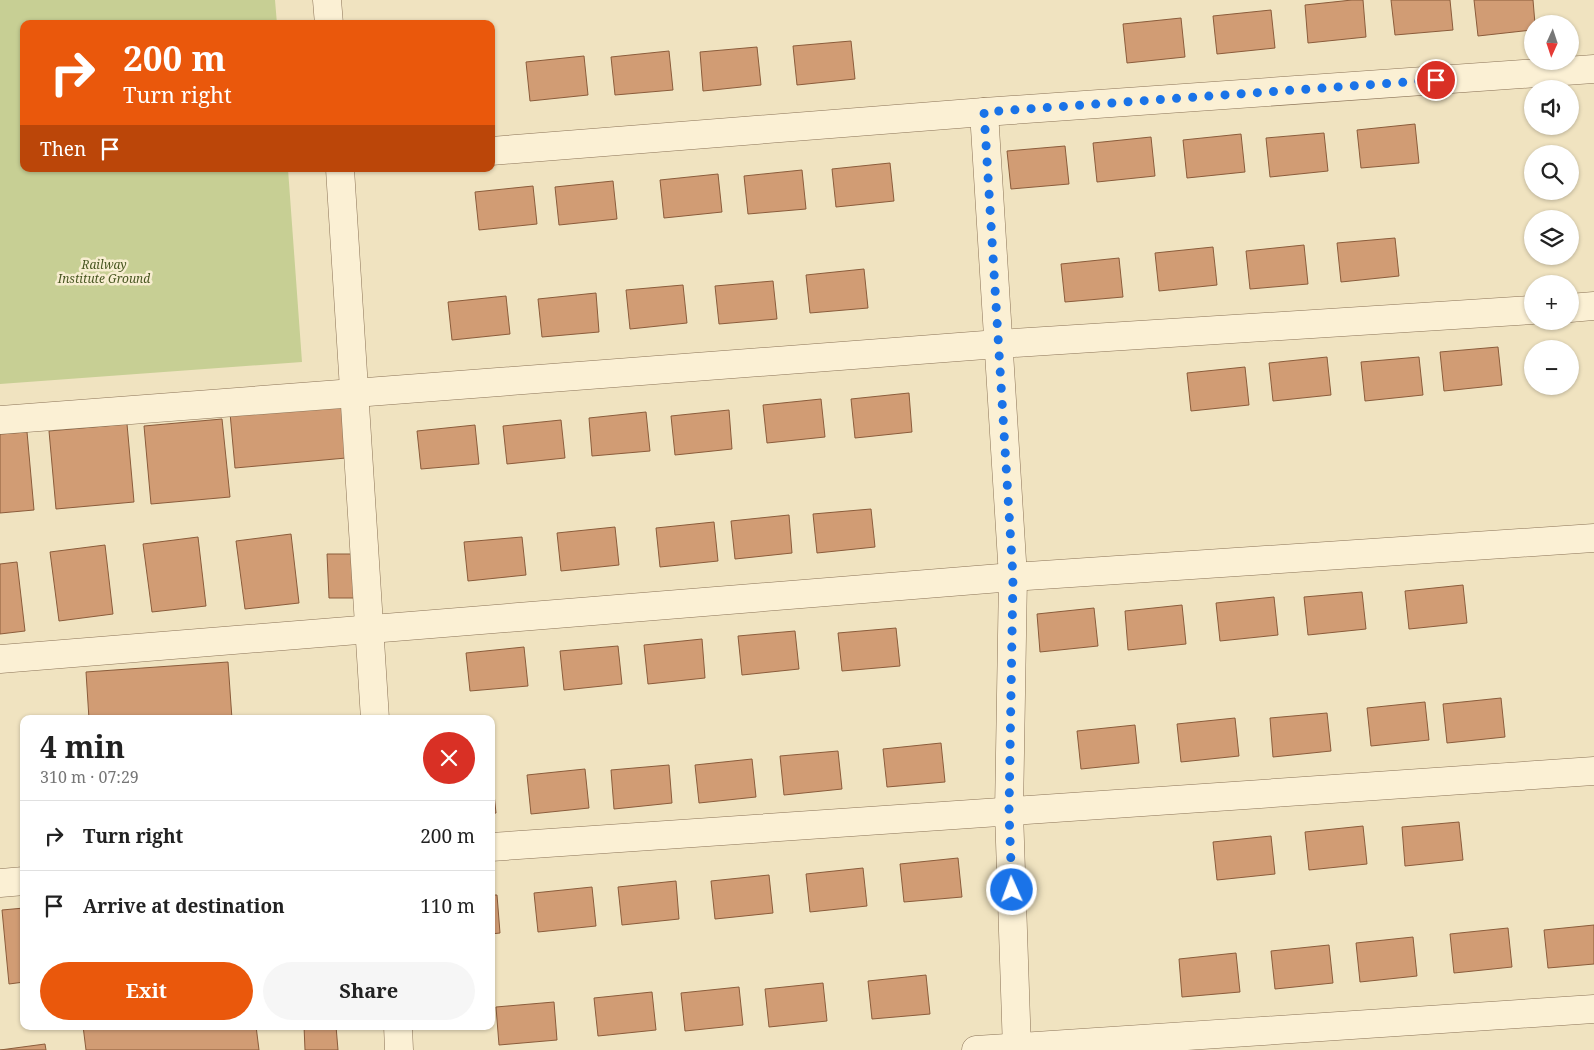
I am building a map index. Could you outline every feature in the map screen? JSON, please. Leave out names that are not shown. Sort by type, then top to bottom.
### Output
[{"type":"street","points":[[327,0],[328,20]]},
{"type":"street","points":[[495,151],[984,112],[1594,69]]},
{"type":"street","points":[[984,112],[1013,577],[1009,812],[1017,1048]]},
{"type":"street","points":[[340,172],[375,715]]},
{"type":"street","points":[[1579,307],[1594,306]]},
{"type":"street","points":[[0,420],[998,344],[1524,311]]},
{"type":"street","points":[[0,659],[1013,577],[1594,538]]},
{"type":"street","points":[[495,847],[1594,771]]},
{"type":"street","points":[[0,883],[20,881]]},
{"type":"street","points":[[976,1050],[1594,1009]]},
{"type":"street","points":[[398,1030],[399,1050]]},
{"type":"green space","name":"Railway Institute Ground","points":[[0,0],[275,0],[277,20],[20,20],[20,172],[288,172],[302,362],[0,384]]},
{"type":"building","points":[[1363,0],[1366,37],[1308,43],[1305,5]]},
{"type":"building","points":[[1391,0],[1450,0],[1453,30],[1395,35]]},
{"type":"building","points":[[1474,0],[1533,0],[1534,15],[1524,15],[1524,31],[1478,36]]},
{"type":"building","points":[[1271,10],[1275,48],[1217,54],[1213,16]]},
{"type":"building","points":[[1181,18],[1185,57],[1127,63],[1123,24]]},
{"type":"building","points":[[851,41],[855,79],[797,85],[793,46]]},
{"type":"building","points":[[757,47],[761,85],[703,91],[700,52]]},
{"type":"building","points":[[669,51],[673,90],[615,95],[611,57]]},
{"type":"building","points":[[584,56],[588,95],[530,101],[526,62]]},
{"type":"building","points":[[1415,124],[1419,163],[1361,168],[1357,130]]},
{"type":"building","points":[[1324,133],[1328,171],[1270,177],[1266,138]]},
{"type":"building","points":[[1241,134],[1245,172],[1187,178],[1183,140]]},
{"type":"building","points":[[1151,137],[1155,176],[1097,182],[1093,143]]},
{"type":"building","points":[[1065,146],[1069,184],[1011,189],[1007,151]]},
{"type":"building","points":[[890,163],[894,201],[836,207],[832,169]]},
{"type":"building","points":[[802,170],[806,209],[748,214],[744,176]]},
{"type":"building","points":[[718,174],[722,212],[664,218],[660,180]]},
{"type":"building","points":[[613,181],[617,219],[559,225],[555,187]]},
{"type":"building","points":[[533,186],[537,224],[479,230],[475,192]]},
{"type":"building","points":[[1395,238],[1399,276],[1341,282],[1337,243]]},
{"type":"building","points":[[1304,245],[1308,284],[1250,289],[1246,251]]},
{"type":"building","points":[[1213,247],[1217,285],[1159,291],[1155,253]]},
{"type":"building","points":[[1119,258],[1123,297],[1065,302],[1061,264]]},
{"type":"building","points":[[864,269],[868,308],[810,313],[806,275]]},
{"type":"building","points":[[773,281],[777,319],[719,324],[715,286]]},
{"type":"building","points":[[683,285],[687,323],[630,329],[626,290]]},
{"type":"building","points":[[596,293],[599,332],[542,337],[538,299]]},
{"type":"building","points":[[506,296],[510,334],[452,340],[448,302]]},
{"type":"building","points":[[1498,347],[1502,385],[1444,391],[1440,352]]},
{"type":"building","points":[[1327,357],[1331,395],[1273,401],[1269,363]]},
{"type":"building","points":[[1419,357],[1423,395],[1365,401],[1361,362]]},
{"type":"building","points":[[1245,367],[1249,405],[1191,411],[1187,373]]},
{"type":"building","points":[[909,393],[912,432],[855,438],[851,399]]},
{"type":"building","points":[[821,399],[825,437],[767,443],[763,405]]},
{"type":"building","points":[[341,404],[346,458],[235,468],[230,413]]},
{"type":"building","points":[[729,410],[732,449],[675,455],[671,416]]},
{"type":"building","points":[[646,412],[650,451],[592,456],[589,418]]},
{"type":"building","points":[[222,419],[230,497],[151,504],[144,426]]},
{"type":"building","points":[[561,420],[565,458],[507,464],[503,426]]},
{"type":"building","points":[[127,424],[134,502],[56,509],[49,431]]},
{"type":"building","points":[[475,425],[479,464],[421,469],[417,431]]},
{"type":"building","points":[[27,432],[34,510],[0,513],[0,434]]},
{"type":"building","points":[[871,509],[875,547],[817,553],[813,514]]},
{"type":"building","points":[[789,515],[792,553],[735,559],[731,521]]},
{"type":"building","points":[[714,522],[718,561],[660,567],[656,528]]},
{"type":"building","points":[[615,527],[619,565],[561,571],[557,533]]},
{"type":"building","points":[[291,534],[299,603],[245,609],[236,541]]},
{"type":"building","points":[[198,537],[206,606],[152,612],[143,544]]},
{"type":"building","points":[[522,537],[526,575],[468,581],[464,542]]},
{"type":"building","points":[[105,545],[113,614],[59,621],[50,552]]},
{"type":"building","points":[[327,554],[355,554],[356,598],[329,598]]},
{"type":"building","points":[[17,562],[25,631],[0,634],[0,564]]},
{"type":"building","points":[[1463,585],[1467,623],[1409,629],[1405,591]]},
{"type":"building","points":[[1362,592],[1366,629],[1308,635],[1304,597]]},
{"type":"building","points":[[1274,597],[1278,635],[1220,641],[1216,603]]},
{"type":"building","points":[[1182,605],[1186,644],[1128,650],[1125,611]]},
{"type":"building","points":[[1094,608],[1098,646],[1040,652],[1037,614]]},
{"type":"building","points":[[896,628],[900,666],[842,671],[838,633]]},
{"type":"building","points":[[795,631],[799,669],[742,675],[738,636]]},
{"type":"building","points":[[702,639],[705,678],[648,684],[644,645]]},
{"type":"building","points":[[618,646],[622,684],[564,690],[560,651]]},
{"type":"building","points":[[524,647],[528,686],[470,691],[466,653]]},
{"type":"building","points":[[228,662],[232,715],[89,715],[86,672]]},
{"type":"building","points":[[1501,698],[1505,737],[1447,743],[1443,704]]},
{"type":"building","points":[[1425,702],[1429,740],[1371,746],[1367,708]]},
{"type":"building","points":[[1327,713],[1331,751],[1273,757],[1270,718]]},
{"type":"building","points":[[1235,718],[1239,756],[1181,762],[1177,724]]},
{"type":"building","points":[[1135,725],[1139,763],[1081,769],[1077,731]]},
{"type":"building","points":[[941,743],[945,782],[887,787],[883,749]]},
{"type":"building","points":[[838,751],[842,789],[784,795],[780,756]]},
{"type":"building","points":[[752,759],[756,797],[699,803],[695,765]]},
{"type":"building","points":[[669,765],[672,803],[614,809],[611,770]]},
{"type":"building","points":[[585,769],[589,808],[531,814],[527,775]]},
{"type":"building","points":[[1459,822],[1463,860],[1405,866],[1402,827]]},
{"type":"building","points":[[1363,826],[1367,864],[1309,870],[1305,832]]},
{"type":"building","points":[[1271,836],[1275,874],[1217,880],[1213,842]]},
{"type":"building","points":[[958,858],[962,897],[904,902],[900,864]]},
{"type":"building","points":[[863,868],[867,906],[810,912],[806,874]]},
{"type":"building","points":[[769,875],[773,913],[715,919],[711,881]]},
{"type":"building","points":[[676,881],[679,919],[622,925],[618,887]]},
{"type":"building","points":[[592,887],[596,926],[538,932],[534,893]]},
{"type":"building","points":[[495,895],[497,895],[500,933],[495,934]]},
{"type":"building","points":[[20,908],[20,983],[9,984],[2,910]]},
{"type":"building","points":[[1594,925],[1594,964],[1548,968],[1544,930]]},
{"type":"building","points":[[1508,928],[1512,967],[1454,973],[1450,934]]},
{"type":"building","points":[[1413,937],[1417,976],[1360,982],[1356,943]]},
{"type":"building","points":[[1329,945],[1333,983],[1275,989],[1271,951]]},
{"type":"building","points":[[1236,953],[1240,992],[1182,997],[1179,959]]},
{"type":"building","points":[[926,975],[930,1014],[872,1019],[868,981]]},
{"type":"building","points":[[823,983],[827,1021],[769,1027],[765,989]]},
{"type":"building","points":[[739,987],[743,1025],[685,1031],[681,993]]},
{"type":"building","points":[[652,992],[656,1030],[598,1036],[594,998]]},
{"type":"building","points":[[554,1002],[557,1040],[499,1045],[496,1007]]},
{"type":"building","points":[[84,1030],[256,1030],[259,1050],[86,1050]]},
{"type":"building","points":[[304,1030],[336,1030],[338,1050],[305,1050]]},
{"type":"building","points":[[45,1044],[46,1050],[0,1050]]},
{"type":"route","points":[[1012,890],[1009,812],[1013,577],[984,112],[1436,80]]}]
